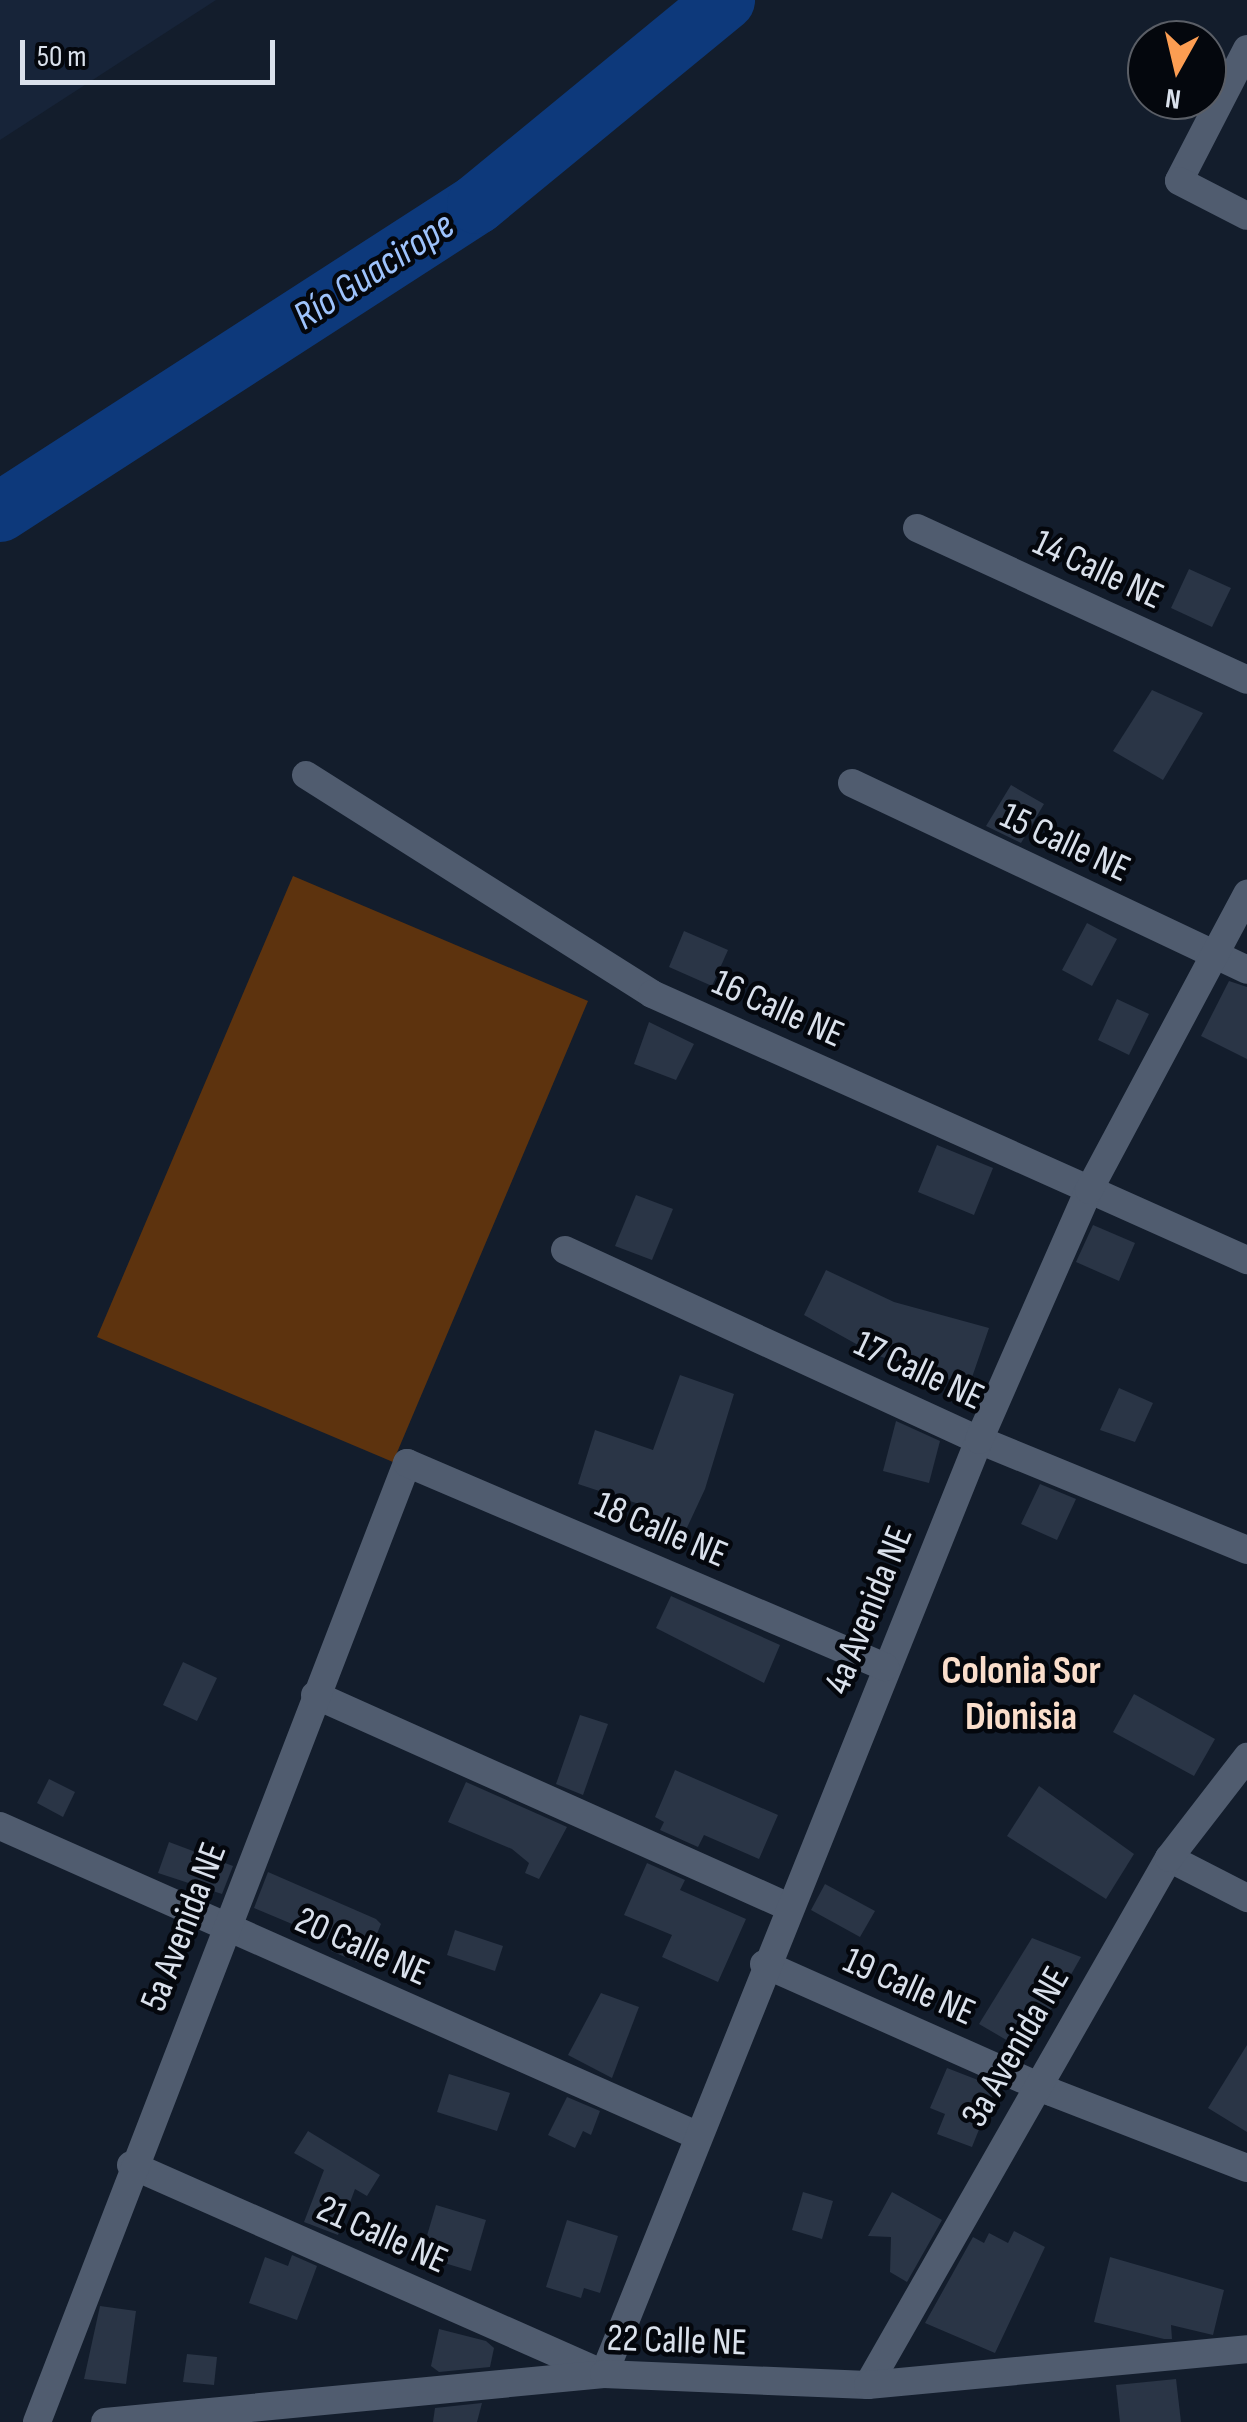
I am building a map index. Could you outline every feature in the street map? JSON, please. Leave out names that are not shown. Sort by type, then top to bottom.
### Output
[{"type":"street","points":[[1247,49],[1180,181],[1247,216]]},
{"type":"street","name":"14 Calle NE","points":[[917,528],[1247,680]]},
{"type":"street","name":"16 Calle NE","points":[[306,775],[652,994],[1247,1260]]},
{"type":"street","name":"15 Calle NE","points":[[852,783],[1247,970]]},
{"type":"street","name":"4a Avenida NE","points":[[604,2374],[694,2134],[978,1440],[1090,1190],[1247,894]]},
{"type":"street","name":"17 Calle NE","points":[[566,1250],[978,1440],[1247,1550]]},
{"type":"street","name":"18 Calle NE","points":[[407,1462],[886,1667]]},
{"type":"street","name":"5a Avenida NE","points":[[37,2422],[131,2165],[407,1462]]},
{"type":"street","points":[[316,1695],[789,1907]]},
{"type":"street","name":"3a Avenida NE","points":[[868,2384],[1169,1858],[1247,1757]]},
{"type":"street","name":"20 Calle NE","points":[[0,1826],[694,2134]]},
{"type":"street","points":[[1169,1858],[1247,1898]]},
{"type":"street","name":"19 Calle NE","points":[[764,1964],[1036,2085],[1247,2168]]},
{"type":"street","name":"21 Calle NE","points":[[131,2165],[604,2374]]},
{"type":"street","name":"22 Calle NE","points":[[105,2422],[604,2374],[868,2384],[1247,2349]]},
{"type":"shaded area","points":[[0,0],[216,0],[0,140]]},
{"type":"shaded area","points":[[293,876],[588,1001],[393,1462],[97,1337]]},
{"type":"building","points":[[1189,569],[1231,588],[1212,627],[1171,608]]},
{"type":"building","points":[[1152,690],[1203,713],[1163,780],[1113,751]]},
{"type":"building","points":[[1011,785],[1044,804],[1021,843],[986,826]]},
{"type":"building","points":[[1087,923],[1117,939],[1092,986],[1062,970]]},
{"type":"building","points":[[684,931],[728,950],[712,986],[669,967]]},
{"type":"building","points":[[1229,981],[1247,987],[1247,1059],[1201,1036]]},
{"type":"building","points":[[1117,999],[1149,1014],[1129,1055],[1098,1040]]},
{"type":"building","points":[[649,1022],[694,1044],[676,1080],[634,1064]]},
{"type":"building","points":[[937,1145],[993,1168],[974,1215],[918,1192]]},
{"type":"building","points":[[636,1195],[673,1209],[652,1260],[615,1246]]},
{"type":"building","points":[[1093,1225],[1135,1243],[1119,1281],[1076,1262]]},
{"type":"building","points":[[826,1270],[894,1302],[989,1328],[969,1386],[876,1355],[804,1315]]},
{"type":"building","points":[[680,1375],[734,1394],[705,1489],[678,1547],[629,1524],[639,1504],[578,1484],[595,1430],[653,1450]]},
{"type":"building","points":[[1119,1388],[1153,1403],[1135,1442],[1100,1430]]},
{"type":"building","points":[[896,1421],[940,1441],[929,1483],[883,1471]]},
{"type":"building","points":[[1040,1484],[1076,1499],[1057,1540],[1021,1524]]},
{"type":"building","points":[[671,1596],[780,1645],[764,1683],[656,1628]]},
{"type":"building","points":[[183,1662],[217,1678],[197,1721],[163,1705]]},
{"type":"building","points":[[1134,1694],[1215,1739],[1194,1776],[1113,1732]]},
{"type":"building","points":[[580,1715],[608,1724],[583,1795],[556,1784]]},
{"type":"building","points":[[675,1770],[778,1815],[759,1859],[704,1835],[698,1847],[660,1830],[664,1822],[655,1817]]},
{"type":"building","points":[[49,1779],[75,1792],[63,1817],[37,1803]]},
{"type":"building","points":[[466,1782],[567,1827],[539,1879],[525,1873],[529,1863],[512,1849],[448,1822]]},
{"type":"building","points":[[1039,1786],[1134,1854],[1106,1899],[1007,1836]]},
{"type":"building","points":[[169,1842],[233,1866],[222,1894],[158,1873]]},
{"type":"building","points":[[647,1863],[685,1880],[680,1890],[746,1919],[718,1982],[662,1957],[672,1935],[624,1915]]},
{"type":"building","points":[[268,1872],[376,1919],[381,1924],[364,1965],[331,1951],[335,1942],[254,1908]]},
{"type":"building","points":[[825,1884],[875,1911],[860,1937],[811,1910]]},
{"type":"building","points":[[455,1930],[503,1946],[495,1971],[447,1955]]},
{"type":"building","points":[[1032,1938],[1081,1957],[1027,2052],[979,2024]]},
{"type":"building","points":[[601,1993],[639,2007],[612,2078],[568,2055]]},
{"type":"building","points":[[1247,2045],[1247,2132],[1208,2108]]},
{"type":"building","points":[[947,2068],[996,2087],[972,2147],[937,2134],[945,2114],[930,2108]]},
{"type":"building","points":[[449,2074],[510,2093],[497,2131],[437,2112]]},
{"type":"building","points":[[567,2097],[600,2111],[591,2135],[583,2131],[575,2148],[548,2135]]},
{"type":"building","points":[[308,2131],[380,2175],[367,2196],[355,2189],[338,2235],[304,2222],[324,2170],[294,2153]]},
{"type":"building","points":[[803,2192],[833,2201],[822,2239],[792,2230]]},
{"type":"building","points":[[892,2192],[942,2220],[907,2282],[890,2272],[891,2237],[868,2236]]},
{"type":"building","points":[[436,2205],[486,2220],[471,2271],[421,2256]]},
{"type":"building","points":[[567,2220],[618,2236],[600,2293],[584,2288],[581,2298],[546,2287]]},
{"type":"building","points":[[1014,2231],[1045,2247],[995,2353],[925,2323],[973,2237],[984,2243],[989,2233],[1008,2243]]},
{"type":"building","points":[[292,2255],[317,2266],[297,2320],[249,2303],[265,2257],[288,2266]]},
{"type":"building","points":[[1110,2257],[1224,2290],[1213,2335],[1171,2325],[1172,2339],[1164,2339],[1094,2322]]},
{"type":"building","points":[[100,2306],[136,2311],[126,2384],[84,2379]]},
{"type":"building","points":[[439,2329],[486,2341],[494,2348],[490,2367],[439,2372],[431,2366]]},
{"type":"building","points":[[187,2354],[217,2357],[214,2385],[183,2382]]},
{"type":"building","points":[[1176,2379],[1181,2422],[1120,2422],[1116,2385]]},
{"type":"building","points":[[482,2403],[477,2422],[433,2422],[435,2408]]},
{"type":"waterway","name":"Río Guacirope","points":[[0,512],[477,204],[725,0]]},
{"type":"district","name":"Colonia Sor Dionisia","points":[[1021,1694]]}]
